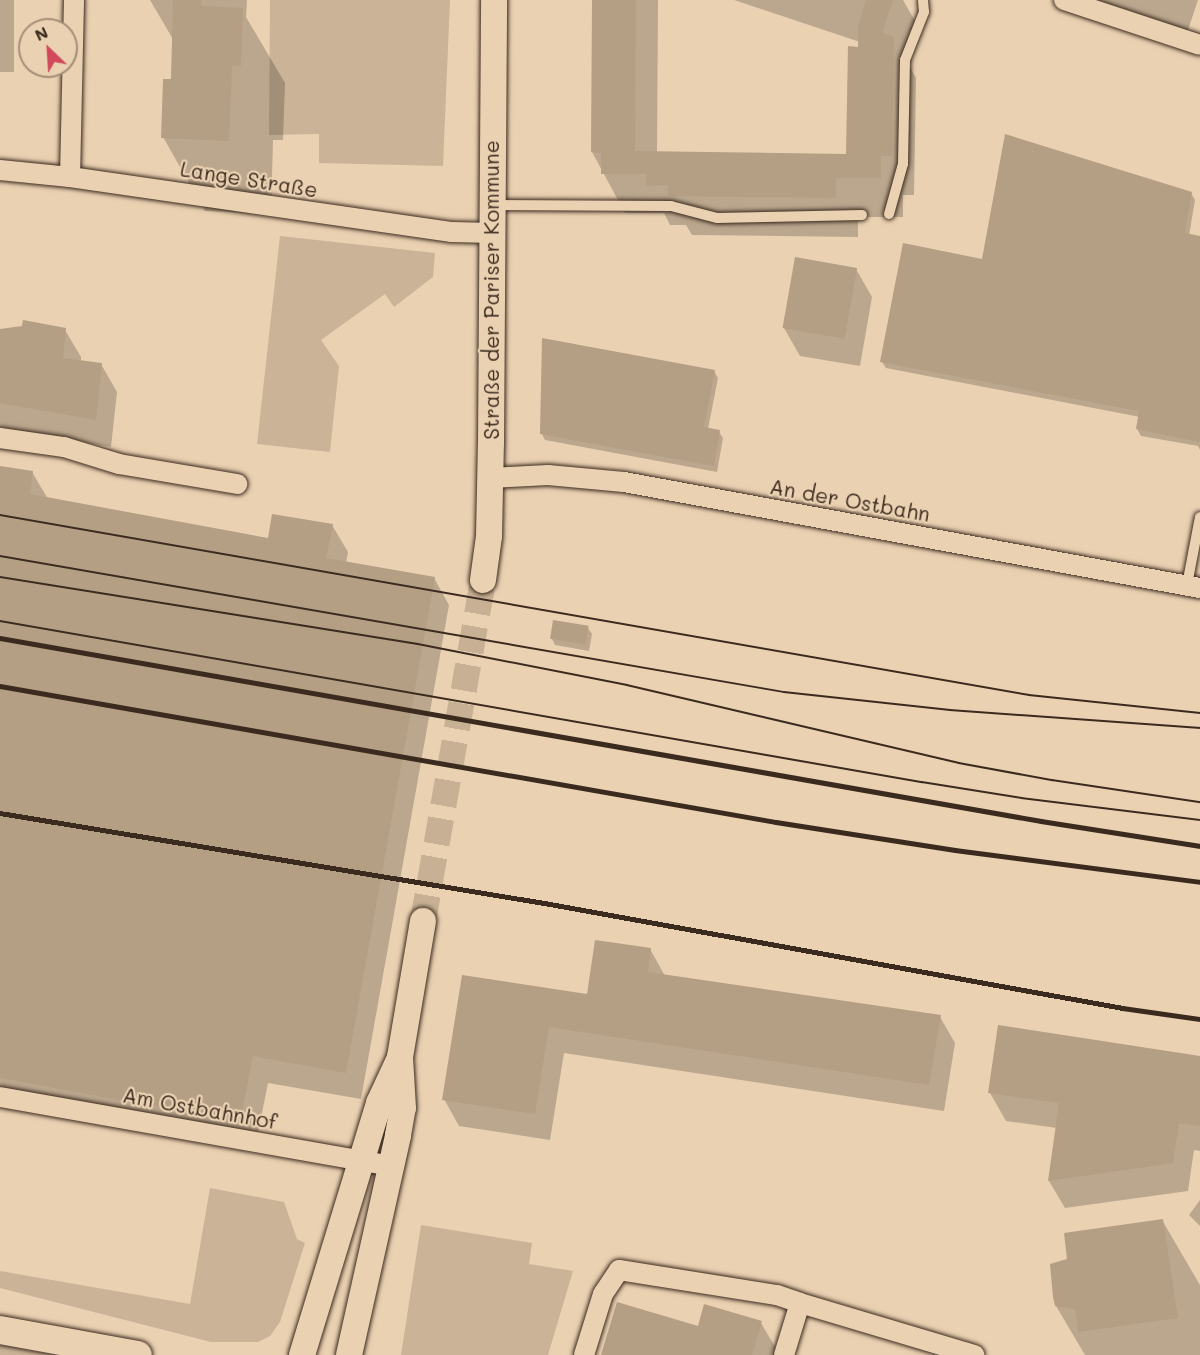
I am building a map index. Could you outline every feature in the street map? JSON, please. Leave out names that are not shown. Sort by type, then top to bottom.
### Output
[{"type":"main road","points":[[0,1330],[138,1355]]},
{"type":"street","points":[[70,177],[74,0]]},
{"type":"street","name":"Straße der Pariser Kommune","points":[[483,580],[489,536],[494,0]]},
{"type":"street","points":[[1064,0],[1200,45]]},
{"type":"street","name":"Lange Straße","points":[[0,170],[70,177],[452,232],[492,233]]},
{"type":"street","points":[[0,438],[64,447],[119,464],[237,484]]},
{"type":"street","name":"An der Ostbahn","points":[[490,478],[548,475],[624,482],[1193,586]]},
{"type":"street","points":[[349,1355],[403,1108],[400,1057],[423,921]]},
{"type":"street","points":[[302,1355],[379,1103],[400,1057]]},
{"type":"street","name":"Am Ostbahnhof","points":[[0,1097],[391,1166]]},
{"type":"street","points":[[584,1355],[603,1294],[619,1270],[777,1295],[974,1355]]},
{"type":"street","points":[[784,1355],[800,1302]]},
{"type":"lane","points":[[889,214],[903,164],[905,60],[924,12],[923,0]]},
{"type":"lane","points":[[491,205],[671,206],[717,218],[862,215]]},
{"type":"lane","points":[[1193,586],[1200,517]]},
{"type":"shaded area","points":[[270,0],[450,0],[443,166],[319,163],[319,134],[269,135]]},
{"type":"shaded area","points":[[280,236],[435,253],[433,277],[394,307],[385,294],[321,340],[339,366],[330,452],[257,444]]},
{"type":"shaded area","points":[[210,1188],[284,1202],[297,1239],[305,1243],[280,1322],[270,1336],[258,1342],[211,1342],[0,1288],[0,1271],[190,1304]]},
{"type":"shaded area","points":[[421,1225],[532,1243],[529,1264],[573,1271],[548,1355],[401,1355]]},
{"type":"shaded area","points":[[0,1345],[56,1355],[0,1355]]},
{"type":"building","points":[[173,0],[201,0],[201,6],[243,8],[241,66],[232,66],[229,141],[161,138],[163,79],[171,79]]},
{"type":"building","points":[[592,0],[636,0],[635,151],[846,154],[848,46],[858,47],[858,27],[866,0],[893,0],[882,33],[894,37],[892,156],[881,156],[881,178],[836,178],[836,198],[668,196],[668,185],[646,186],[646,174],[601,174],[601,153],[591,152]]},
{"type":"building","points":[[1005,134],[1192,192],[1185,233],[1200,236],[1200,442],[1136,429],[1139,411],[880,362],[903,243],[982,259]]},
{"type":"building","points":[[795,257],[857,268],[845,339],[782,328]]},
{"type":"building","points":[[23,320],[66,328],[63,358],[102,363],[96,420],[0,403],[0,329],[22,326]]},
{"type":"building","points":[[542,338],[715,370],[704,427],[720,430],[714,466],[540,434]]},
{"type":"building","points":[[0,466],[33,471],[30,494],[268,538],[272,514],[333,524],[326,558],[435,577],[346,1073],[253,1056],[240,1122],[0,1078]]},
{"type":"building","points":[[553,620],[589,626],[586,644],[550,639]]},
{"type":"building","points":[[595,940],[651,948],[648,972],[941,1015],[929,1085],[549,1027],[535,1114],[442,1100],[462,975],[587,994]]},
{"type":"building","points":[[998,1025],[1200,1056],[1200,1126],[1179,1123],[1173,1163],[1048,1181],[1059,1103],[988,1093]]},
{"type":"building","points":[[1163,1219],[1178,1318],[1078,1332],[1075,1309],[1055,1306],[1053,1297],[1050,1264],[1067,1259],[1064,1233]]},
{"type":"building","points":[[617,1302],[698,1326],[704,1304],[762,1321],[752,1355],[601,1355]]},
{"type":"tunnel","points":[[423,921],[483,580]]},
{"type":"tram line","points":[[0,515],[1029,695],[1200,713]]},
{"type":"tram line","points":[[0,556],[784,692],[950,710],[1200,728]]},
{"type":"tram line","points":[[0,577],[418,644],[627,685],[959,763],[1052,780],[1200,802]]},
{"type":"tram line","points":[[0,621],[922,782],[1022,798],[1200,820]]},
{"type":"railway","points":[[0,638],[1041,821],[1200,846]]},
{"type":"railway","points":[[0,686],[776,822],[955,850],[1200,882]]},
{"type":"railway","points":[[0,813],[550,904],[1123,1008],[1200,1019]]}]
